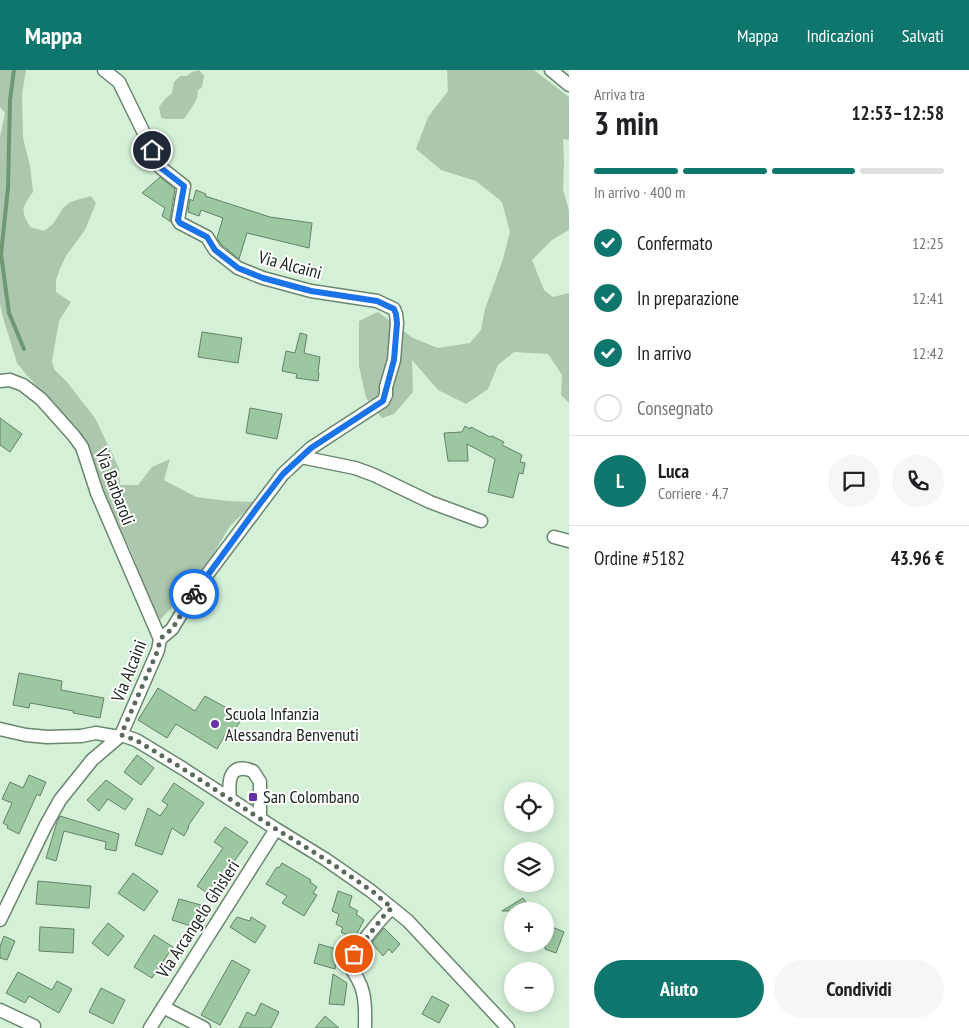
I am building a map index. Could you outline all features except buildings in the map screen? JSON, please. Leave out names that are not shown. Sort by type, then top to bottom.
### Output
[{"type":"street","points":[[104,70],[119,82],[161,168],[184,186],[178,220],[200,223]]},
{"type":"street","points":[[550,70],[569,86]]},
{"type":"street","name":"Via Alcaini","points":[[120,736],[158,650],[160,639],[172,629],[197,588],[283,474],[311,448],[383,401],[394,360],[397,323],[394,309],[377,301],[311,291],[263,278],[238,268],[215,250],[207,237],[180,223],[178,220]]},
{"type":"street","name":"Via Barbaroli","points":[[0,381],[10,380],[23,385],[41,399],[82,447],[96,493],[160,639]]},
{"type":"street","points":[[301,457],[355,468],[430,502],[481,521]]},
{"type":"street","points":[[554,537],[569,541]]},
{"type":"street","points":[[0,729],[26,735],[47,737],[81,736],[96,733],[136,740],[325,859],[372,891],[408,921],[508,1028]]},
{"type":"street","points":[[0,920],[60,800],[92,760],[120,736]]},
{"type":"street","points":[[230,799],[230,777],[233,773],[242,768],[253,771],[260,782],[260,818]]},
{"type":"street","name":"Via Arcangelo Ghisleri","points":[[150,1028],[276,829]]},
{"type":"street","points":[[364,1028],[364,994],[359,980],[352,972],[351,963],[354,954],[392,908]]},
{"type":"street","points":[[163,1007],[204,1028]]},
{"type":"street","points":[[0,1010],[34,1026]]},
{"type":"green space","points":[[0,70],[26,70],[22,94],[23,138],[30,166],[33,192],[25,205],[24,212],[30,227],[44,231],[53,224],[63,208],[70,202],[91,196],[96,203],[85,230],[66,256],[56,280],[56,292],[71,302],[59,321],[52,361],[54,369],[67,382],[95,418],[119,468],[120,485],[138,485],[152,467],[170,459],[164,480],[196,497],[255,502],[230,526],[199,578],[160,620],[152,606],[130,549],[112,513],[84,439],[17,363],[2,314],[0,303],[0,137],[5,113],[0,107]]},
{"type":"green space","points":[[199,70],[204,76],[202,87],[198,90],[197,98],[184,119],[161,118],[159,107],[172,93],[174,82],[180,76],[187,76]]},
{"type":"green space","points":[[447,70],[534,70],[569,97],[569,140],[563,139],[563,189],[569,211],[569,230],[552,240],[532,260],[544,290],[553,297],[569,293],[569,403],[561,395],[562,375],[548,354],[514,352],[498,365],[488,389],[466,404],[438,390],[412,360],[413,392],[394,414],[382,418],[366,398],[359,366],[359,321],[378,312],[413,338],[438,348],[470,343],[481,330],[485,309],[503,259],[510,232],[502,202],[476,181],[441,170],[416,149],[428,117],[448,91]]},
{"type":"waterway","points":[[14,70],[10,100],[8,188],[1,254],[9,313],[24,349]]},
{"type":"way so far","points":[[194,594],[172,629],[160,639],[158,650],[121,735],[136,740],[325,859],[372,891],[392,908],[354,954]]},
{"type":"place","name":"Scuola Infanzia Alessandra Benvenuti","points":[[215,724]]},
{"type":"place","name":"San Colombano","points":[[253,797]]},
{"type":"route","points":[[152,150],[161,168],[184,186],[178,220],[180,223],[207,237],[215,250],[238,268],[263,278],[311,291],[377,301],[394,309],[397,323],[394,360],[383,401],[311,448],[283,474],[194,594]]}]
